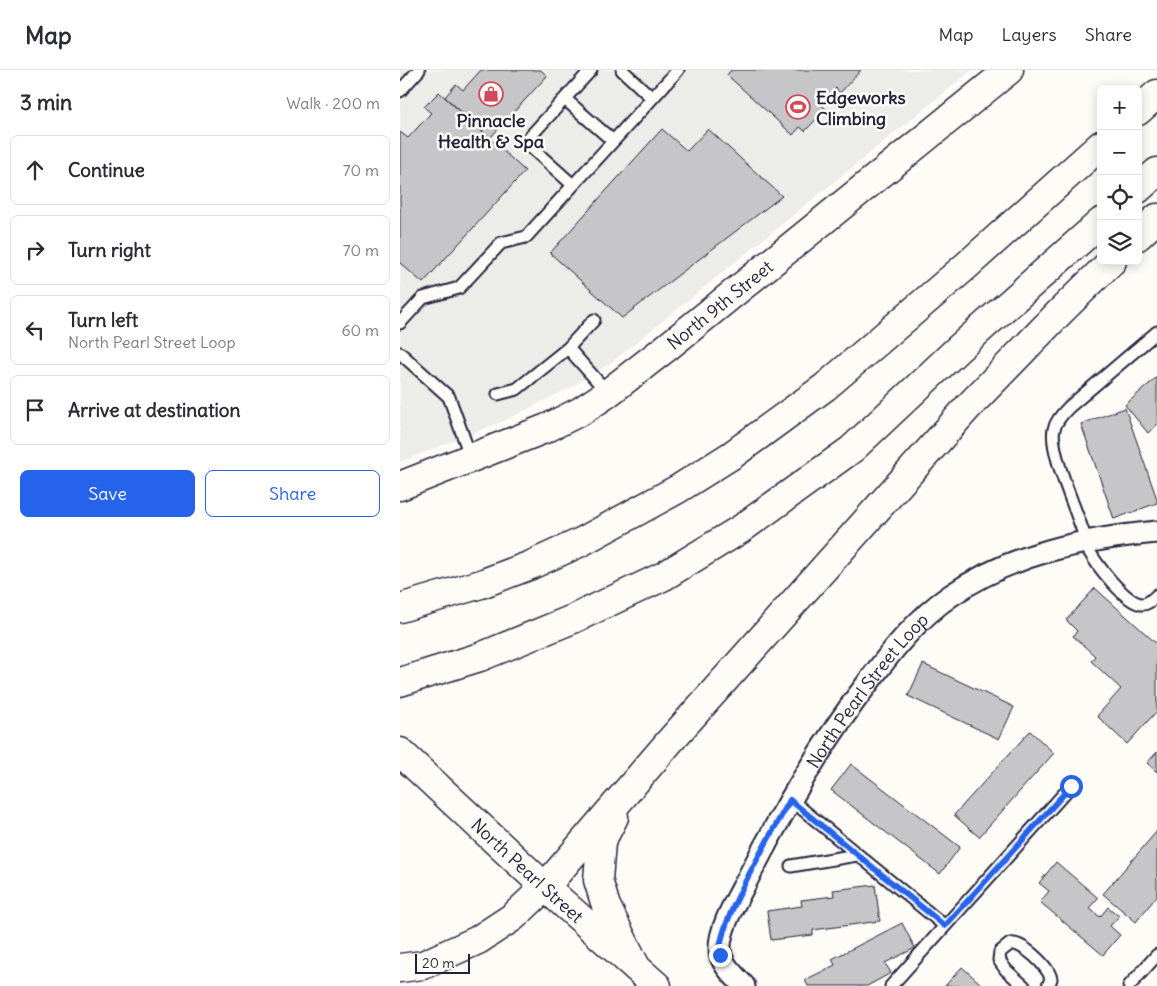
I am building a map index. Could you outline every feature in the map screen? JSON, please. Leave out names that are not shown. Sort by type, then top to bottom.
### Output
[{"type":"main road","name":"North 9th Street","points":[[400,486],[547,428],[608,394],[1009,70]]},
{"type":"main road","points":[[1142,107],[1157,94]]},
{"type":"main road","points":[[400,608],[481,584],[531,565],[581,542],[678,489],[732,455],[840,375],[965,267],[1097,149]]},
{"type":"main road","points":[[1142,185],[1157,172]]},
{"type":"main road","points":[[1142,232],[1157,218]]},
{"type":"main road","points":[[400,682],[480,657],[573,619],[664,576],[741,529],[852,448],[958,349],[1097,226]]},
{"type":"main road","points":[[400,968],[423,965],[478,940],[513,917],[544,887],[968,407],[1108,265]]},
{"type":"main road","name":"North Pearl Street","points":[[400,752],[544,887],[657,986]]},
{"type":"main road","points":[[626,792],[601,842],[598,880],[606,906],[636,967]]},
{"type":"street","name":"North Pearl Street Loop","points":[[744,986],[722,958],[721,938],[728,919],[790,800],[831,733],[886,658],[912,628],[950,596],[998,568],[1057,547],[1157,532]]},
{"type":"lane","points":[[400,91],[419,70]]},
{"type":"lane","points":[[573,185],[526,142],[592,70]]},
{"type":"lane","points":[[622,70],[652,98]]},
{"type":"lane","points":[[400,323],[422,298],[459,288],[501,243],[526,237],[678,70]]},
{"type":"lane","points":[[565,100],[613,141]]},
{"type":"lane","points":[[498,394],[517,390],[568,348],[594,320]]},
{"type":"lane","points":[[1157,332],[1069,407],[1054,429],[1053,438],[1058,461],[1089,551],[1102,570],[1126,595],[1141,604],[1147,603],[1157,595]]},
{"type":"lane","points":[[568,348],[608,394]]},
{"type":"lane","points":[[400,354],[449,398],[471,458]]},
{"type":"lane","points":[[891,986],[1071,786]]},
{"type":"lane","points":[[790,800],[945,926]]},
{"type":"lane","points":[[791,866],[858,854]]},
{"type":"lane","points":[[1024,986],[1004,968],[999,960],[1000,952],[1010,944],[1020,945],[1046,967],[1051,979],[1048,986]]},
{"type":"lane","points":[[1128,986],[1157,955]]},
{"type":"shaded area","points":[[400,70],[972,70],[612,362],[575,385],[506,420],[400,462]]},
{"type":"building","points":[[481,70],[541,70],[547,76],[490,138],[445,97],[456,84],[463,90]]},
{"type":"building","points":[[731,70],[861,70],[840,93],[836,88],[821,104],[826,109],[805,131],[800,127],[793,135],[727,75]]},
{"type":"building","points":[[439,92],[525,171],[423,283],[400,263],[400,132],[408,138],[431,113],[424,107]]},
{"type":"building","points":[[662,129],[687,151],[708,129],[782,196],[622,318],[550,253]]},
{"type":"building","points":[[1157,377],[1157,425],[1148,433],[1125,405]]},
{"type":"building","points":[[1125,408],[1157,503],[1114,519],[1081,424]]},
{"type":"building","points":[[1095,588],[1157,644],[1157,711],[1127,744],[1097,716],[1121,689],[1091,661],[1095,656],[1073,636],[1077,631],[1066,620]]},
{"type":"building","points":[[923,664],[1014,707],[999,739],[908,696]]},
{"type":"building","points":[[1030,731],[1054,753],[979,837],[954,815]]},
{"type":"building","points":[[1157,752],[1157,772],[1147,763]]},
{"type":"building","points":[[851,764],[960,847],[940,874],[831,790]]},
{"type":"building","points":[[1157,831],[1157,896],[1136,922],[1103,894]]},
{"type":"building","points":[[1056,862],[1098,898],[1089,908],[1100,917],[1108,907],[1119,916],[1110,926],[1120,935],[1103,955],[1040,902],[1049,891],[1039,883]]},
{"type":"building","points":[[875,885],[880,921],[813,930],[813,935],[771,940],[767,911],[802,906],[801,900],[834,896],[833,890]]},
{"type":"building","points":[[902,923],[915,948],[885,963],[891,973],[867,986],[808,986],[805,980],[835,965],[832,959]]},
{"type":"building","points":[[962,967],[981,984],[979,986],[945,986]]},
{"type":"place","name":"Pinnacle Health & Spa","points":[[491,94]]},
{"type":"place","name":"Edgeworks Climbing","points":[[798,107]]},
{"type":"route","points":[[720,955],[720,942],[728,919],[790,800],[945,926],[1071,786]]}]
